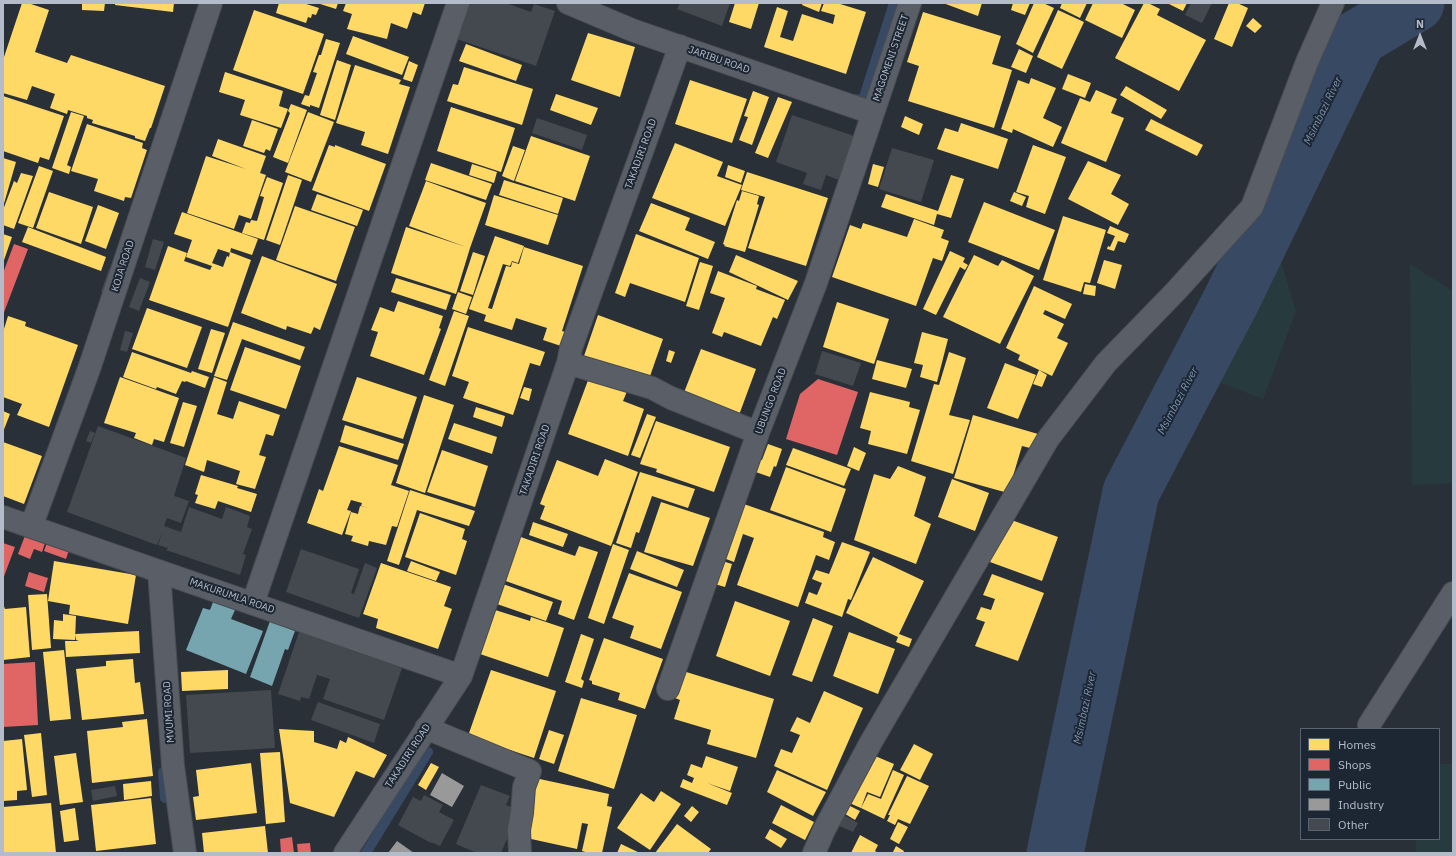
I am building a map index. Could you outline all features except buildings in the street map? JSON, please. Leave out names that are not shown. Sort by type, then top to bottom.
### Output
[{"type":"street","name":"KOJA ROAD","points":[[31,527],[89,369],[211,3]]},
{"type":"street","points":[[253,603],[458,3]]},
{"type":"street","name":"JARIBU ROAD","points":[[568,3],[632,30],[872,113]]},
{"type":"street","name":"MAGOMENI STREET","points":[[872,113],[910,3]]},
{"type":"street","points":[[814,853],[824,830],[871,742],[1048,439],[1106,364],[1176,291],[1252,207],[1308,62],[1333,3]]},
{"type":"street","name":"TAKADIRI ROAD","points":[[345,853],[460,676],[568,364],[571,348],[680,46]]},
{"type":"street","name":"UBUNGO ROAD","points":[[668,689],[758,433],[816,283],[872,113]]},
{"type":"street","points":[[568,364],[652,388],[671,398],[758,433]]},
{"type":"street","name":"MAKURUMLA ROAD","points":[[3,517],[460,676]]},
{"type":"street","name":"MVUMI ROAD","points":[[159,571],[173,766],[185,853]]},
{"type":"street","points":[[1369,725],[1453,593]]},
{"type":"street","points":[[426,728],[530,770],[524,787],[522,813],[518,830],[520,853]]},
{"type":"green space","points":[[1281,261],[1296,311],[1263,399],[1218,382]]},
{"type":"green space","points":[[1410,264],[1453,291],[1453,483],[1412,485]]},
{"type":"green space","points":[[1440,764],[1453,764],[1453,853],[1416,853],[1416,840],[1440,840]]},
{"type":"waterway","points":[[852,99],[863,100],[894,3]]},
{"type":"waterway","name":"Msimbazi River","points":[[1055,853],[1131,492],[1232,299],[1358,38],[1416,3]]},
{"type":"waterway","points":[[366,853],[428,752]]},
{"type":"waterway","points":[[163,772],[165,798]]}]
